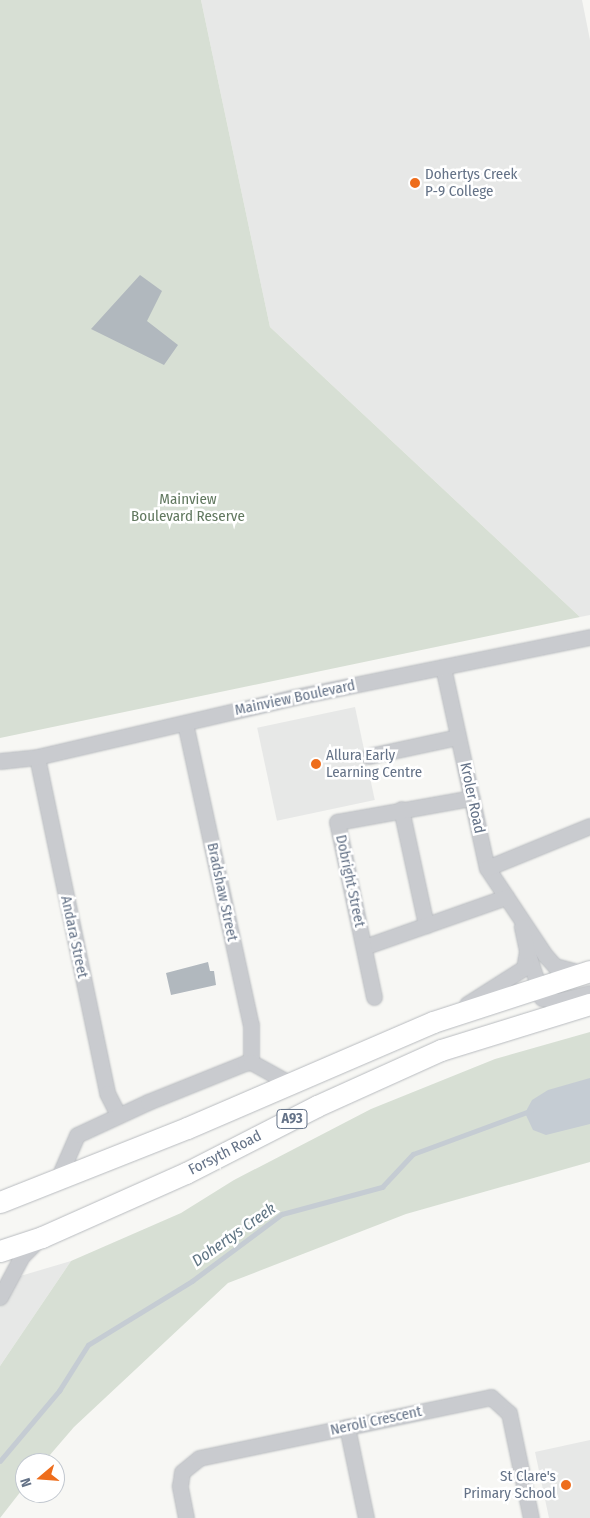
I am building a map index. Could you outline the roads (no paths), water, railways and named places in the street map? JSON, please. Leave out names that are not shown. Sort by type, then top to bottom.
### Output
[{"type":"highway","name":"A93","points":[[0,1202],[57,1181],[433,1022],[536,988],[588,979]]},
{"type":"highway","name":"Forsyth Road","points":[[0,1251],[42,1237],[441,1050],[590,1004]]},
{"type":"street","name":"Mainview Boulevard","points":[[0,761],[37,757],[443,667],[590,637]]},
{"type":"street","name":"Kroler Road","points":[[443,667],[487,868],[521,920],[555,966],[588,979]]},
{"type":"street","name":"Bradshaw Street","points":[[185,723],[251,1025],[251,1062]]},
{"type":"street","points":[[368,756],[458,737]]},
{"type":"street","name":"Andara Street","points":[[37,757],[107,1093],[118,1115]]},
{"type":"street","name":"Dobright Street","points":[[374,997],[337,822],[401,809],[472,798]]},
{"type":"street","points":[[401,809],[426,925]]},
{"type":"street","points":[[487,868],[590,826]]},
{"type":"street","name":"Dobright Street","points":[[364,947],[506,897]]},
{"type":"street","points":[[521,920],[536,988]]},
{"type":"street","points":[[433,1022],[524,968],[527,951]]},
{"type":"street","points":[[57,1181],[78,1135],[118,1115],[251,1062],[289,1083]]},
{"type":"street","points":[[2,1290],[22,1256],[42,1237]]},
{"type":"street","name":"Neroli Crescent","points":[[186,1518],[180,1486],[182,1472],[199,1458],[491,1397],[509,1413],[531,1518]]},
{"type":"street","points":[[347,1427],[366,1518]]},
{"type":"waterway","name":"Dohertys Creek","points":[[0,1461],[59,1391],[88,1345],[192,1281],[282,1214],[382,1187],[413,1154],[530,1111]]},
{"type":"place","name":"Dohertys Creek P-9 College","points":[[415,183]]},
{"type":"place","name":"Allura Early Learning Centre","points":[[316,764]]},
{"type":"place","name":"St Clare's Primary School","points":[[566,1485]]},
{"type":"park label","name":"Mainview Boulevard Reserve","points":[[188,508]]}]
